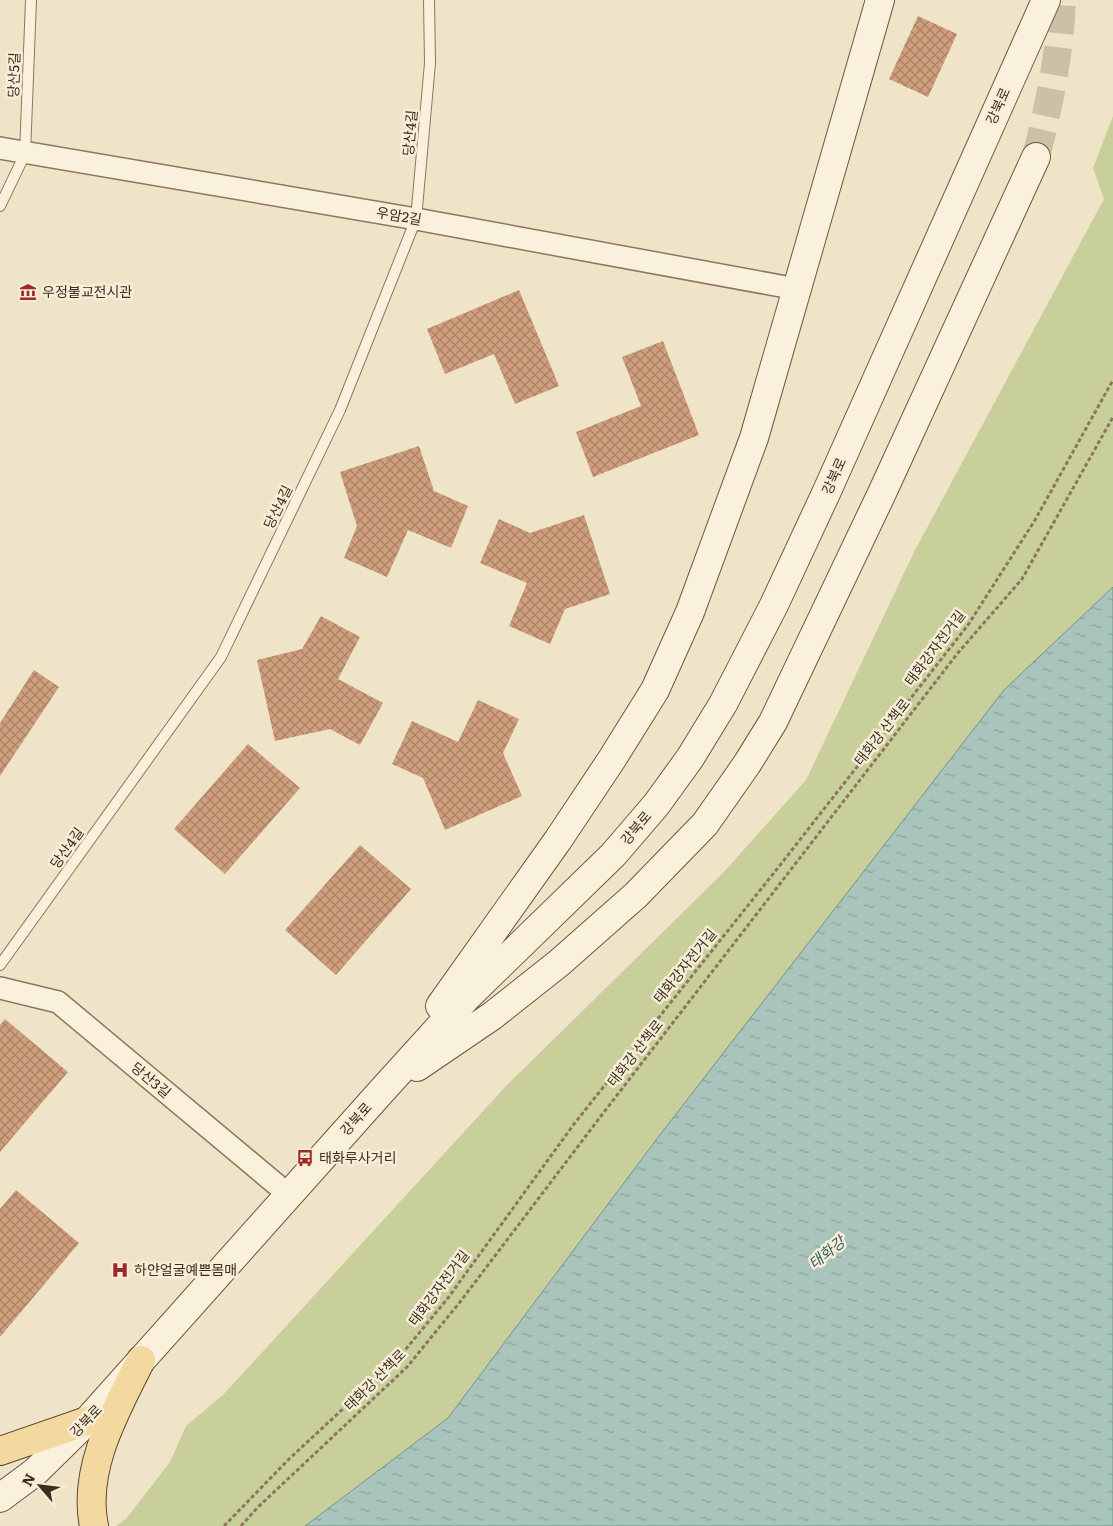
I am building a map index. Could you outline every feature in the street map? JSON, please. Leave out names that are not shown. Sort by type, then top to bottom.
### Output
[{"type":"main road","points":[[94,1526],[91,1499],[100,1452],[122,1398],[141,1360]]},
{"type":"main road","points":[[0,1451],[87,1421]]},
{"type":"street","points":[[379,1094],[558,840],[655,690],[690,612],[754,438],[880,0]]},
{"type":"street","name":"강북로","points":[[0,1498],[35,1472],[87,1421],[466,998],[613,855],[656,805],[690,758],[723,704],[774,604],[823,500],[1046,0]]},
{"type":"street","name":"우암2길","points":[[0,148],[25,154],[416,219],[797,289]]},
{"type":"street","points":[[379,1094],[492,1016],[559,963],[636,895],[704,824],[715,809],[774,722],[1036,157]]},
{"type":"street","name":"당산3길","points":[[0,988],[58,1002],[289,1195]]},
{"type":"lane","name":"당산5길","points":[[0,206],[25,154],[31,0]]},
{"type":"lane","name":"당산4길","points":[[0,964],[221,657],[340,410],[416,219],[430,63],[429,0]]},
{"type":"path","name":"태화강자전거길","points":[[224,1526],[289,1459],[401,1355],[448,1298],[574,1124],[777,870],[968,625],[1035,520],[1113,380]]},
{"type":"path","name":"태화강 산책로","points":[[241,1526],[264,1501],[407,1367],[460,1302],[619,1092],[939,678],[1022,579],[1113,417]]},
{"type":"green space","points":[[1113,116],[1113,587],[1004,691],[656,1140],[448,1418],[305,1526],[116,1526],[126,1519],[170,1462],[186,1426],[223,1395],[506,1086],[723,873],[806,780],[914,552],[1104,199],[1093,168]]},
{"type":"water","name":"태화강","points":[[1113,587],[1113,1526],[305,1526],[448,1418],[656,1140],[1004,690]]},
{"type":"building","points":[[918,16],[957,34],[928,97],[889,79]]},
{"type":"building","points":[[519,290],[559,386],[515,404],[494,354],[445,374],[427,329]]},
{"type":"building","points":[[663,341],[699,435],[593,477],[576,432],[641,406],[622,357]]},
{"type":"building","points":[[419,446],[434,491],[468,506],[451,548],[408,530],[387,577],[344,558],[357,526],[340,472]]},
{"type":"building","points":[[584,515],[610,594],[565,609],[550,644],[509,626],[527,583],[480,563],[499,519],[530,533]]},
{"type":"building","points":[[321,616],[360,637],[338,679],[383,703],[360,745],[330,729],[275,741],[257,660],[302,649]]},
{"type":"building","points":[[34,670],[59,687],[0,776],[0,723]]},
{"type":"building","points":[[478,700],[519,719],[503,753],[522,796],[445,830],[423,778],[392,764],[412,721],[458,742]]},
{"type":"building","points":[[248,744],[300,788],[225,874],[174,829]]},
{"type":"building","points":[[360,845],[411,889],[336,975],[285,930]]},
{"type":"building","points":[[5,1019],[68,1072],[0,1152],[0,1025]]},
{"type":"building","points":[[16,1190],[79,1243],[0,1337],[0,1209]]},
{"type":"tunnel","points":[[1036,157],[1053,79],[1059,40],[1062,0]]},
{"type":"place","name":"우정불교전시관","points":[[28,292]]},
{"type":"place","name":"태화루사거리","points":[[305,1158]]},
{"type":"place","name":"하얀얼굴예쁜몸매","points":[[120,1270]]}]
